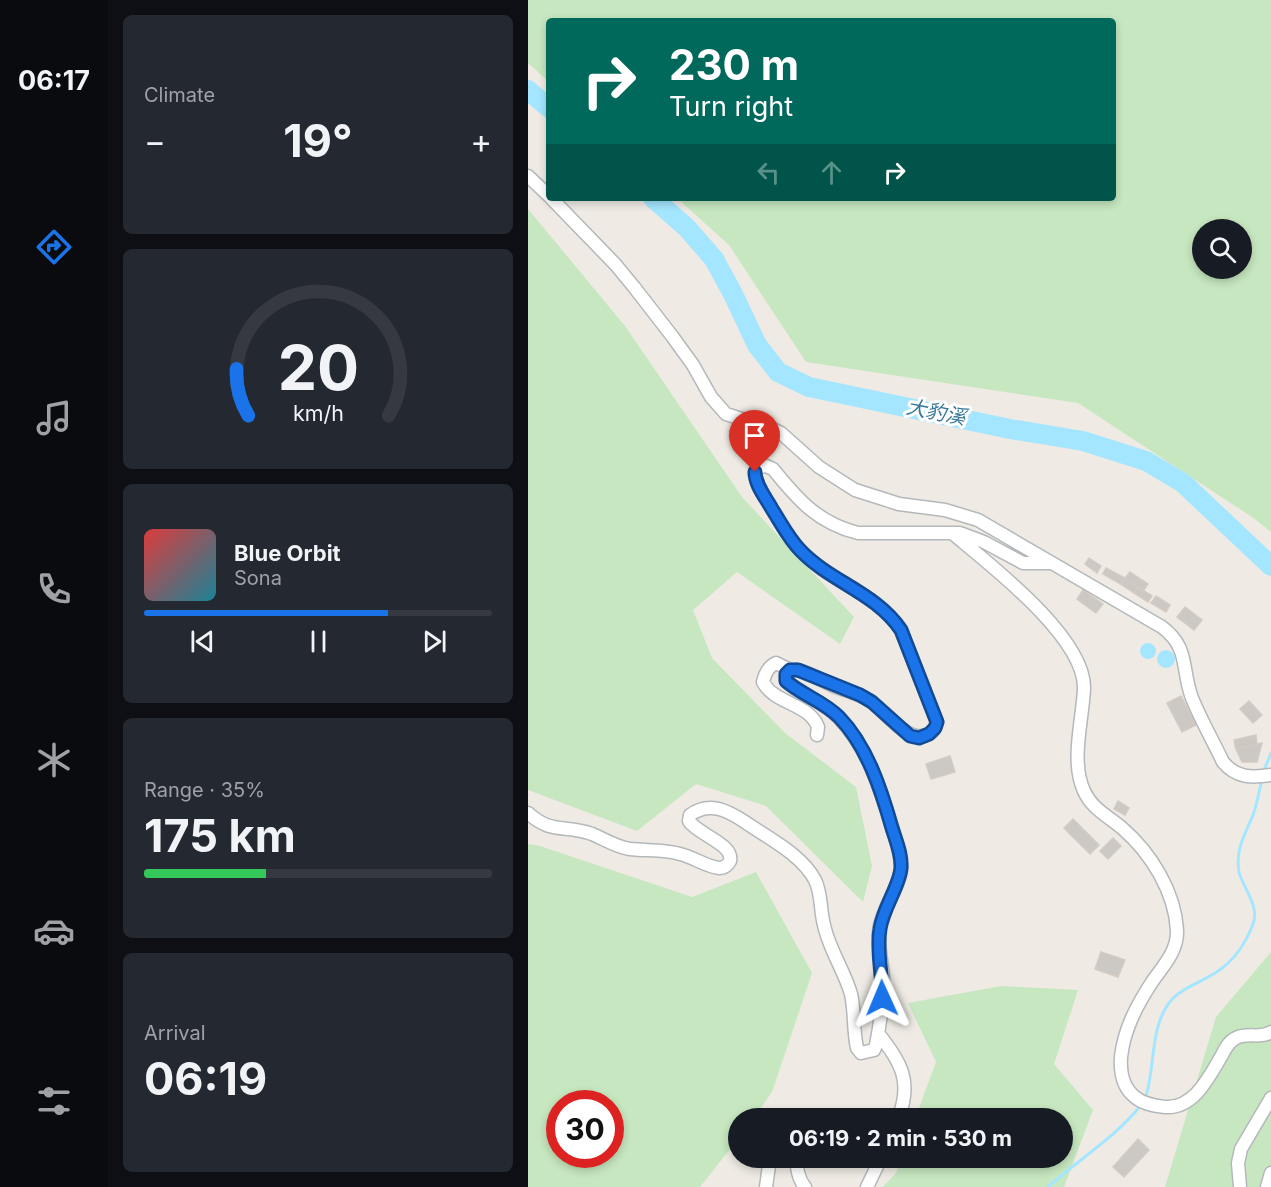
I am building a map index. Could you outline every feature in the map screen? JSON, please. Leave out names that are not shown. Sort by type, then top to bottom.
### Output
[{"type":"street","points":[[528,176],[546,193]]},
{"type":"street","points":[[554,201],[634,287],[693,365],[711,397],[726,414],[781,433],[819,467],[855,490],[899,504],[945,510],[970,518],[1162,627],[1174,636],[1181,649],[1191,695],[1223,762],[1238,774],[1256,777],[1271,775]]},
{"type":"street","points":[[817,735],[818,727],[810,715],[773,694],[763,682],[765,673],[771,666],[776,663],[790,670],[798,670],[860,695],[872,702],[910,736],[919,738],[929,734],[937,722],[901,630],[893,618],[801,551],[755,478],[755,472],[759,467],[766,466],[773,469],[804,505],[826,522],[847,530],[858,533],[951,532],[968,535],[1023,563],[1049,563]]},
{"type":"street","points":[[951,532],[1003,575],[1043,615],[1068,643],[1077,657],[1083,671],[1084,687],[1079,739],[1079,773],[1083,790],[1090,803],[1136,841],[1162,879],[1172,901],[1177,936],[1170,956],[1134,1011],[1123,1041],[1120,1067],[1124,1086],[1136,1099],[1154,1106],[1171,1107],[1185,1103],[1200,1090],[1228,1045],[1236,1038],[1271,1032]]},
{"type":"street","points":[[528,813],[553,829],[590,833],[630,849],[673,852],[718,868],[729,863],[727,850],[719,842],[693,828],[689,822],[690,815],[707,807],[719,808],[735,815],[795,858],[815,881],[819,892],[823,924],[850,994],[855,1015],[857,1048],[861,1053],[874,1050],[878,1033],[883,978],[879,930],[888,901],[900,875],[900,853],[871,767],[854,735],[824,704],[786,681],[786,674],[790,670]]},
{"type":"street","points":[[878,1033],[898,1062],[906,1086],[903,1108]]},
{"type":"street","points":[[1240,1187],[1238,1163],[1241,1149],[1271,1098]]},
{"type":"street","points":[[766,1187],[769,1168]]},
{"type":"street","points":[[798,1168],[801,1183],[805,1187]]},
{"type":"street","points":[[867,1187],[876,1168]]},
{"type":"street","points":[[1267,1187],[1271,1173]]},
{"type":"green space","points":[[528,0],[1271,0],[1271,532],[1255,519],[1078,403],[806,362],[729,245],[680,201],[1116,201],[1116,18],[546,18],[546,79],[528,63]]},
{"type":"green space","points":[[528,209],[625,326],[742,497],[854,617],[840,644],[737,572],[693,610],[712,658],[785,733],[856,787],[872,866],[863,902],[766,806],[696,784],[637,831],[528,790]]},
{"type":"green space","points":[[528,844],[692,897],[756,872],[812,973],[772,1092],[761,1108],[728,1108],[728,1152],[700,1187],[528,1187]]},
{"type":"green space","points":[[1271,952],[1271,1187],[1165,1187],[1216,1017]]},
{"type":"green space","points":[[1001,986],[1078,990],[1054,1064],[1093,1110],[1073,1163],[1073,1108],[919,1108],[936,1062],[908,1003]]},
{"type":"green space","points":[[898,1168],[1071,1168],[1064,1187],[883,1187]]},
{"type":"water","points":[[1148,643],[1156,651],[1148,659],[1140,651]]},
{"type":"water","points":[[1166,650],[1172,653],[1175,659],[1172,665],[1166,668],[1160,665],[1157,659],[1160,653]]},
{"type":"building","points":[[1089,558],[1101,566],[1097,573],[1085,564]]},
{"type":"building","points":[[1106,568],[1125,578],[1122,585],[1103,574]]},
{"type":"building","points":[[1130,572],[1148,584],[1143,591],[1125,578]]},
{"type":"building","points":[[1125,578],[1138,587],[1134,593],[1122,585]]},
{"type":"building","points":[[1138,587],[1152,596],[1148,602],[1134,593]]},
{"type":"building","points":[[1083,590],[1103,604],[1096,613],[1077,599]]},
{"type":"building","points":[[1156,596],[1170,605],[1166,612],[1151,603]]},
{"type":"building","points":[[1185,607],[1202,620],[1194,630],[1177,617]]},
{"type":"building","points":[[1181,696],[1196,725],[1182,732],[1167,703]]},
{"type":"building","points":[[1249,701],[1262,715],[1253,723],[1240,709]]},
{"type":"building","points":[[1256,735],[1257,744],[1236,749],[1234,740]]},
{"type":"building","points":[[1262,743],[1257,762],[1242,762],[1236,749]]},
{"type":"building","points":[[950,756],[955,772],[931,779],[926,764]]},
{"type":"building","points":[[1118,801],[1129,808],[1125,815],[1114,809]]},
{"type":"building","points":[[1073,819],[1099,845],[1090,854],[1064,828]]},
{"type":"building","points":[[1113,838],[1121,846],[1108,859],[1100,851]]},
{"type":"building","points":[[1101,952],[1125,960],[1118,977],[1095,969]]},
{"type":"building","points":[[1138,1139],[1149,1150],[1124,1177],[1113,1167]]},
{"type":"waterway","name":"大豹溪","points":[[528,90],[546,105]]},
{"type":"waterway","name":"大豹溪","points":[[656,201],[687,228],[714,259],[757,345],[778,372],[809,387],[1010,429],[1083,441],[1146,461],[1183,483],[1271,566]]},
{"type":"waterway","points":[[1263,773],[1271,753]]},
{"type":"waterway","points":[[1145,1099],[1158,1025],[1169,1003],[1179,993],[1228,963],[1243,945],[1253,924],[1255,917],[1253,904],[1239,872],[1238,856],[1254,811],[1262,779]]},
{"type":"waterway","points":[[1048,1187],[1109,1138],[1141,1105]]},
{"type":"route","points":[[755,472],[755,478],[768,501],[801,551],[893,618],[901,630],[937,722],[929,734],[919,738],[910,736],[872,702],[860,695],[798,670],[790,670],[786,674],[786,681],[824,704],[854,735],[871,767],[900,853],[900,875],[888,901],[879,930],[883,978],[882,998]]}]
